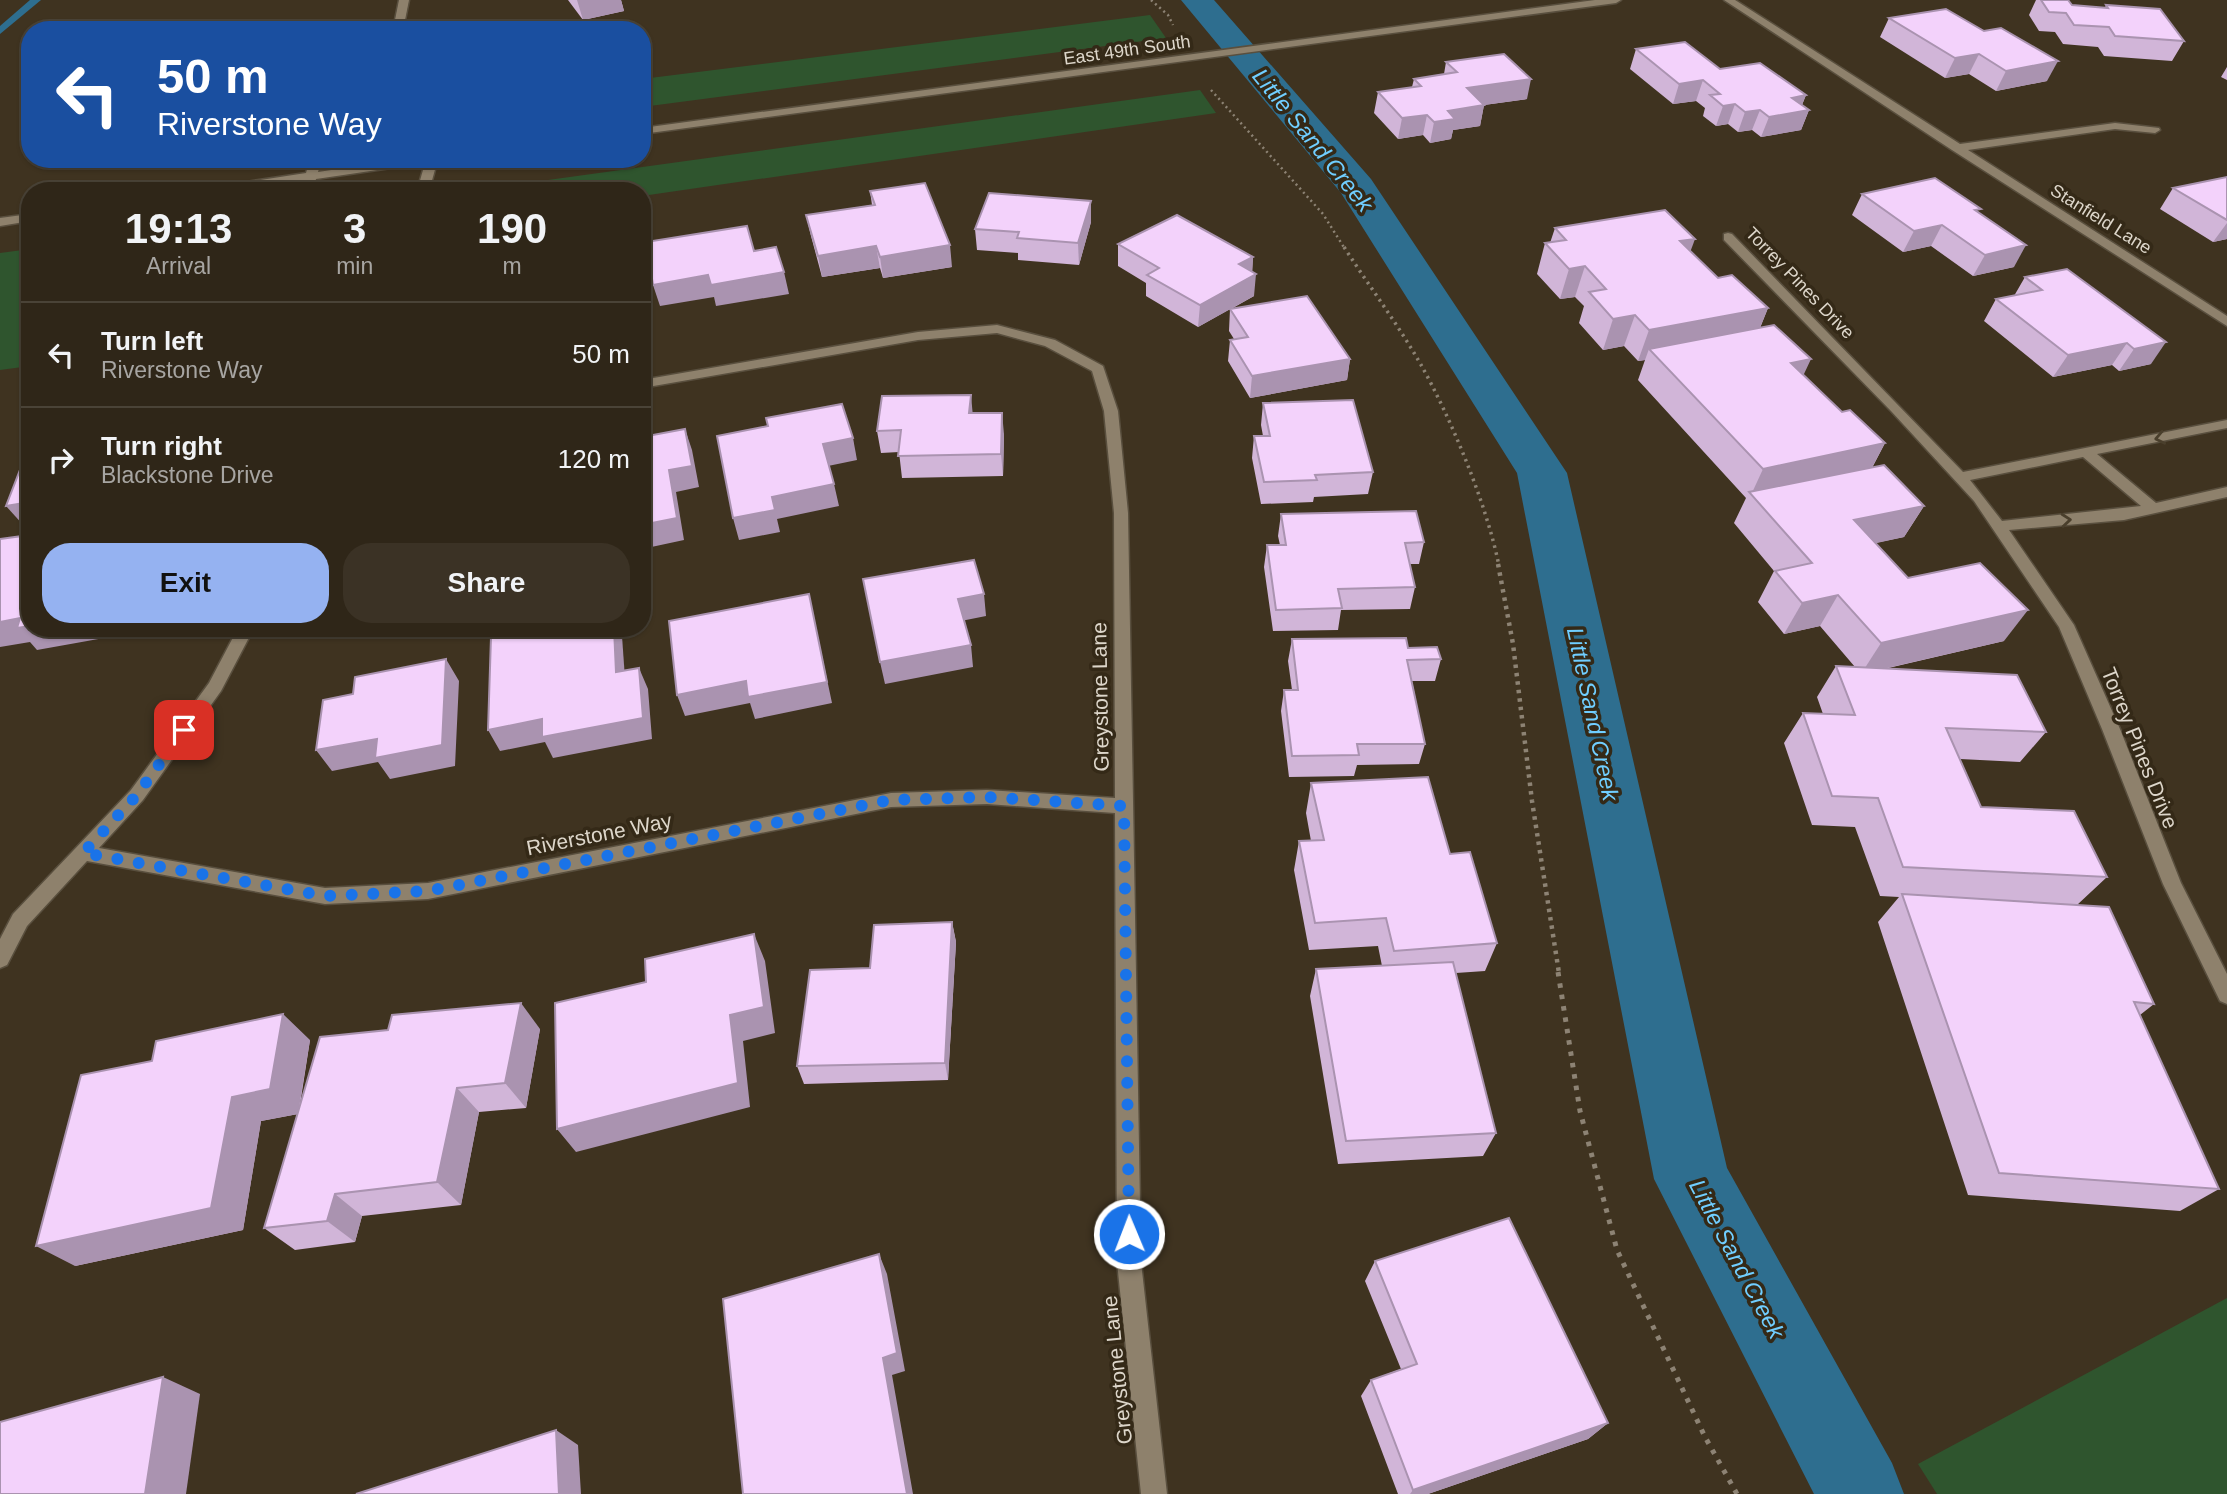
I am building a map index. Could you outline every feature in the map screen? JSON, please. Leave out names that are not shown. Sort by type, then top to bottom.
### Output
[{"type":"street","points":[[400,21],[404,0]]},
{"type":"street","name":"East 49th South","points":[[651,130],[1616,0]]},
{"type":"street","name":"Stanfield Lane","points":[[1729,0],[2227,322]]},
{"type":"street","points":[[1956,148],[2115,126],[2155,130]]},
{"type":"street","points":[[309,182],[313,168]]},
{"type":"street","points":[[265,182],[363,168]]},
{"type":"street","points":[[0,222],[21,218]]},
{"type":"street","name":"Torrey Pines Drive","points":[[1728,237],[1960,477],[1998,526],[2066,625],[2111,729],[2172,884],[2227,995]]},
{"type":"street","name":"Greystone Lane","points":[[651,382],[918,336],[997,329],[1050,343],[1098,369],[1111,411],[1121,513],[1129,1262],[1153,1494]]},
{"type":"street","points":[[1960,477],[2088,454],[2227,424]]},
{"type":"street","points":[[2088,454],[2153,508]]},
{"type":"street","points":[[1998,526],[2124,515],[2227,492]]},
{"type":"street","points":[[0,958],[20,920],[137,795],[215,687],[241,637]]},
{"type":"street","name":"Riverstone Way","points":[[83,853],[271,887],[338,895],[428,891],[891,800],[987,797],[1124,806]]},
{"type":"path","points":[[1189,59],[1231,114],[1273,155],[1323,214],[1420,364],[1449,424],[1492,530],[1513,644],[1532,801],[1580,1111],[1617,1250],[1705,1437],[1737,1494]]},
{"type":"green space","points":[[1150,15],[1166,38],[651,106],[651,78]]},
{"type":"green space","points":[[1200,90],[1216,113],[651,195],[651,182],[533,182],[651,168],[651,166]]},
{"type":"green space","points":[[21,250],[21,367],[0,370],[0,253]]},
{"type":"green space","points":[[2227,1298],[2227,1494],[1937,1494],[1918,1464]]},
{"type":"building","points":[[2041,0],[2068,0],[2072,5],[2108,8],[2106,5],[2160,9],[2184,41],[2115,36],[2109,27],[2074,25],[2066,13],[2049,12]]},
{"type":"building","points":[[1946,9],[1984,31],[2001,28],[2058,61],[2006,71],[1979,54],[1955,58],[1889,18]]},
{"type":"building","points":[[1685,42],[1720,69],[1760,63],[1806,95],[1792,98],[1809,110],[1769,117],[1760,110],[1745,112],[1735,104],[1723,106],[1710,95],[1720,94],[1703,80],[1679,84],[1636,49]]},
{"type":"building","points":[[1504,54],[1531,79],[1467,88],[1484,105],[1448,111],[1455,119],[1434,122],[1427,115],[1402,118],[1378,92],[1421,86],[1414,79],[1457,72],[1446,62]]},
{"type":"building","points":[[2227,177],[2227,220],[2173,188]]},
{"type":"building","points":[[1935,178],[1981,209],[1975,210],[2026,245],[1985,255],[1942,225],[1914,231],[1862,194]]},
{"type":"building","points":[[925,183],[950,245],[880,257],[876,246],[818,256],[806,215],[875,205],[870,191]]},
{"type":"building","points":[[989,193],[1091,201],[1078,243],[1017,238],[1019,232],[975,229]]},
{"type":"building","points":[[1665,210],[1695,239],[1680,241],[1718,278],[1732,275],[1768,308],[1649,330],[1635,315],[1613,319],[1589,292],[1606,289],[1585,266],[1569,269],[1545,243],[1566,240],[1555,228]]},
{"type":"building","points":[[1177,215],[1253,257],[1239,264],[1256,274],[1200,305],[1147,275],[1159,268],[1118,244]]},
{"type":"building","points":[[747,226],[754,251],[776,247],[784,272],[711,285],[708,275],[653,285],[651,241]]},
{"type":"building","points":[[2067,269],[2166,342],[2134,349],[2127,343],[2068,355],[1996,299],[2042,290],[2025,277]]},
{"type":"building","points":[[1307,296],[1350,359],[1252,376],[1230,340],[1248,337],[1230,309]]},
{"type":"building","points":[[1774,325],[1811,359],[1791,363],[1842,412],[1850,410],[1885,443],[1763,469],[1649,349]]},
{"type":"building","points":[[971,395],[969,413],[1002,413],[1001,454],[898,456],[901,430],[877,431],[882,396]]},
{"type":"building","points":[[1353,400],[1373,472],[1315,475],[1317,480],[1264,482],[1254,436],[1270,436],[1263,403]]},
{"type":"building","points":[[842,404],[853,438],[823,444],[834,484],[772,497],[775,510],[733,518],[717,436],[768,426],[766,418]]},
{"type":"building","points":[[685,429],[692,466],[669,470],[677,518],[651,523],[651,435]]},
{"type":"building","points":[[1884,465],[1924,506],[1854,520],[1908,578],[1980,563],[2028,610],[1881,643],[1838,595],[1802,603],[1775,571],[1812,563],[1749,492]]},
{"type":"building","points":[[21,467],[21,504],[6,506]]},
{"type":"building","points":[[1416,511],[1424,542],[1405,543],[1415,587],[1338,589],[1342,608],[1276,610],[1267,545],[1286,545],[1281,514]]},
{"type":"building","points":[[21,536],[21,627],[17,628],[20,618],[0,622],[0,539]]},
{"type":"building","points":[[974,560],[984,594],[958,599],[971,645],[880,662],[863,579]]},
{"type":"building","points":[[809,594],[827,682],[748,697],[746,681],[677,695],[669,621]]},
{"type":"building","points":[[491,637],[614,637],[616,672],[639,668],[643,718],[542,737],[542,719],[488,730]]},
{"type":"building","points":[[1406,638],[1408,648],[1437,647],[1441,659],[1407,660],[1425,744],[1357,744],[1359,755],[1292,756],[1284,690],[1298,690],[1292,639]]},
{"type":"building","points":[[446,659],[442,745],[375,758],[377,739],[316,750],[323,700],[353,694],[355,677]]},
{"type":"building","points":[[1836,666],[2017,675],[2046,732],[1946,728],[1981,807],[2074,811],[2107,877],[1903,867],[1878,798],[1832,796],[1803,713],[1855,715]]},
{"type":"building","points":[[1428,777],[1450,854],[1470,852],[1497,943],[1394,951],[1386,918],[1315,923],[1299,841],[1324,840],[1311,783]]},
{"type":"building","points":[[1902,894],[2109,907],[2154,1004],[2134,1002],[2219,1189],[1999,1173]]},
{"type":"building","points":[[952,922],[945,1063],[797,1066],[810,970],[870,968],[874,925]]},
{"type":"building","points":[[754,934],[764,1007],[730,1015],[738,1083],[557,1129],[555,1003],[646,982],[645,959]]},
{"type":"building","points":[[1453,962],[1496,1133],[1346,1141],[1316,969]]},
{"type":"building","points":[[521,1003],[505,1083],[457,1088],[437,1182],[335,1194],[327,1221],[264,1228],[320,1037],[388,1030],[392,1015]]},
{"type":"building","points":[[283,1014],[270,1089],[232,1097],[211,1208],[36,1246],[81,1075],[152,1061],[156,1041]]},
{"type":"building","points":[[1509,1218],[1608,1423],[1413,1490],[1371,1380],[1417,1364],[1375,1261]]},
{"type":"building","points":[[879,1254],[897,1353],[883,1358],[907,1494],[743,1494],[723,1299]]},
{"type":"building","points":[[163,1377],[145,1494],[0,1494],[0,1422]]},
{"type":"building","points":[[556,1430],[559,1494],[356,1494]]},
{"type":"waterway","points":[[0,31],[36,0]]},
{"type":"waterway","name":"Little Sand Creek","points":[[1197,0],[1357,187],[1542,473],[1692,1179],[1861,1494]]},
{"type":"route","points":[[184,730],[137,795],[83,853],[325,896],[428,891],[891,800],[987,797],[1124,806],[1129,1234]]}]
